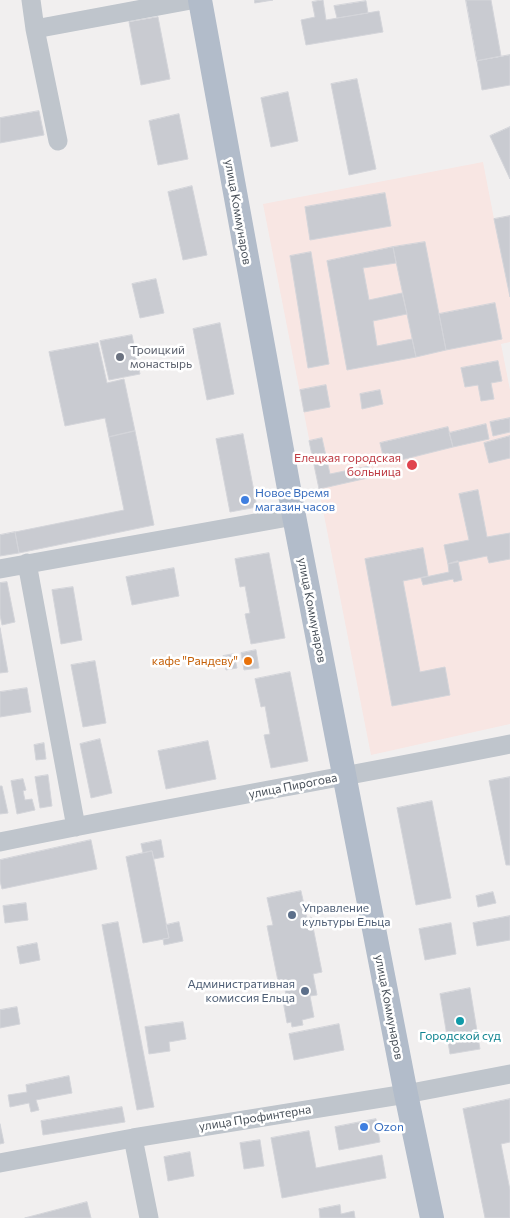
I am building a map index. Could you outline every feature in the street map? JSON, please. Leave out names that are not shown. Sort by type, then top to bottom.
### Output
[{"type":"main road","name":"улица Коммунаров","points":[[200,0],[294,516],[406,1094],[432,1218]]},
{"type":"street","points":[[31,0],[35,29],[58,141]]},
{"type":"street","points":[[35,29],[191,0]]},
{"type":"street","points":[[0,569],[294,516]]},
{"type":"street","points":[[27,563],[76,826]]},
{"type":"street","name":"улица Пирогова","points":[[0,842],[510,744]]},
{"type":"street","name":"улица Профинтерна","points":[[0,1163],[133,1138],[406,1094],[510,1074]]},
{"type":"street","points":[[133,1138],[149,1218]]},
{"type":"shaded area","name":"Елецкая городская больница","points":[[483,162],[494,219],[510,216],[510,342],[501,344],[510,390],[510,724],[371,755],[263,204]]},
{"type":"building","points":[[255,0],[273,0],[255,3]]},
{"type":"building","points":[[323,0],[326,20],[379,11],[383,32],[306,45],[301,20],[315,17],[312,2]]},
{"type":"building","points":[[466,0],[491,0],[501,56],[477,61]]},
{"type":"building","points":[[366,1],[368,13],[337,18],[334,6]]},
{"type":"building","points":[[158,17],[170,79],[141,85],[129,22]]},
{"type":"building","points":[[510,55],[510,85],[482,90],[477,61]]},
{"type":"building","points":[[357,79],[376,169],[349,175],[331,84]]},
{"type":"building","points":[[288,92],[298,141],[271,147],[261,98]]},
{"type":"building","points":[[39,111],[44,135],[0,143],[0,118]]},
{"type":"building","points":[[179,114],[188,159],[158,165],[149,121]]},
{"type":"building","points":[[510,127],[510,179],[490,136]]},
{"type":"building","points":[[192,186],[207,255],[183,260],[168,192]]},
{"type":"building","points":[[385,193],[391,226],[310,240],[305,207]]},
{"type":"building","points":[[510,216],[510,297],[494,219]]},
{"type":"building","points":[[425,242],[446,350],[416,357],[393,247]]},
{"type":"building","points":[[393,247],[396,263],[363,268],[369,300],[402,293],[407,314],[373,321],[377,346],[412,339],[416,357],[347,370],[327,261]]},
{"type":"building","points":[[311,252],[329,364],[308,368],[290,256]]},
{"type":"building","points":[[156,279],[164,313],[140,318],[132,284]]},
{"type":"building","points":[[495,303],[502,339],[446,350],[439,314]]},
{"type":"building","points":[[220,323],[234,394],[207,400],[193,329]]},
{"type":"building","name":"Троицкий монастырь","points":[[132,335],[140,374],[109,380],[100,341]]},
{"type":"building","points":[[98,343],[107,383],[124,379],[135,431],[109,437],[105,418],[65,426],[49,352]]},
{"type":"building","points":[[498,361],[502,381],[491,383],[494,399],[481,401],[478,385],[465,387],[461,368]]},
{"type":"building","points":[[326,385],[330,407],[304,412],[300,390]]},
{"type":"building","points":[[380,390],[383,404],[362,409],[360,394]]},
{"type":"building","points":[[510,418],[510,432],[493,436],[490,422]]},
{"type":"building","points":[[486,424],[489,439],[453,447],[449,433]]},
{"type":"building","points":[[448,427],[453,447],[385,464],[380,443]]},
{"type":"building","points":[[135,431],[154,525],[19,553],[15,532],[124,510],[109,437]]},
{"type":"building","points":[[243,434],[257,507],[230,512],[216,439]]},
{"type":"building","points":[[510,436],[510,458],[489,463],[484,443]]},
{"type":"building","points":[[322,438],[330,474],[369,466],[372,477],[319,489],[309,441]]},
{"type":"building","points":[[478,490],[487,537],[510,533],[510,559],[489,563],[487,556],[448,564],[444,545],[469,540],[459,494]]},
{"type":"building","points":[[15,532],[19,553],[0,556],[0,535]]},
{"type":"building","points":[[423,548],[428,576],[403,581],[420,672],[445,667],[450,695],[392,706],[365,559]]},
{"type":"building","points":[[269,553],[285,638],[251,644],[245,614],[250,613],[245,586],[240,587],[235,559]]},
{"type":"building","points":[[458,561],[462,580],[454,582],[453,579],[423,585],[421,578],[449,572],[448,564]]},
{"type":"building","points":[[174,568],[179,596],[132,605],[126,577]]},
{"type":"building","points":[[7,582],[15,622],[2,625],[0,615],[0,583]]},
{"type":"building","points":[[73,587],[82,640],[61,644],[52,590]]},
{"type":"building","points":[[0,628],[8,672],[0,673]]},
{"type":"building","points":[[256,650],[259,668],[244,670],[241,653]]},
{"type":"building","points":[[234,654],[237,668],[226,670],[223,656]]},
{"type":"building","points":[[95,661],[106,723],[83,727],[71,665]]},
{"type":"building","points":[[290,672],[308,761],[271,768],[264,735],[270,734],[265,706],[261,707],[255,679]]},
{"type":"building","points":[[27,688],[31,712],[0,717],[0,692]]},
{"type":"building","points":[[100,739],[112,793],[91,798],[80,744]]},
{"type":"building","points":[[208,741],[216,779],[166,789],[158,751]]},
{"type":"building","points":[[44,743],[46,759],[36,760],[34,745]]},
{"type":"building","points":[[48,775],[52,806],[40,808],[35,777]]},
{"type":"building","points":[[510,777],[510,865],[506,865],[489,781]]},
{"type":"building","points":[[23,779],[26,790],[23,791],[25,800],[32,799],[35,810],[17,814],[11,781]]},
{"type":"building","points":[[0,786],[2,786],[8,813],[0,814]]},
{"type":"building","points":[[432,801],[451,898],[416,905],[397,808]]},
{"type":"building","points":[[91,840],[97,869],[2,889],[0,860]]},
{"type":"building","points":[[161,840],[164,857],[154,859],[152,851],[143,853],[141,844]]},
{"type":"building","points":[[152,851],[169,938],[143,943],[126,857]]},
{"type":"building","points":[[301,891],[307,918],[311,917],[322,972],[313,974],[317,995],[310,996],[314,1017],[302,1020],[303,1025],[292,1027],[291,1022],[287,1023],[283,1001],[287,1000],[283,980],[278,981],[267,926],[273,925],[267,898]]},
{"type":"building","points":[[493,892],[496,903],[478,907],[476,896]]},
{"type":"building","points":[[26,903],[28,920],[5,923],[3,906]]},
{"type":"building","points":[[510,916],[510,940],[477,946],[473,923]]},
{"type":"building","points":[[118,922],[154,1107],[137,1110],[102,925]]},
{"type":"building","points":[[179,922],[183,941],[164,945],[163,939],[169,938],[166,925]]},
{"type":"building","points":[[451,923],[456,954],[425,960],[419,929]]},
{"type":"building","points":[[37,943],[40,960],[20,964],[17,947]]},
{"type":"building","name":"Городской суд","points":[[470,988],[480,1049],[450,1054],[440,994]]},
{"type":"building","points":[[17,1007],[20,1024],[0,1028],[0,1010]]},
{"type":"building","points":[[183,1022],[186,1039],[169,1042],[170,1051],[149,1054],[145,1027]]},
{"type":"building","points":[[339,1024],[344,1050],[294,1060],[289,1034]]},
{"type":"building","points":[[69,1076],[72,1093],[36,1100],[39,1110],[31,1112],[29,1103],[10,1107],[8,1095],[27,1092],[26,1085]]},
{"type":"building","points":[[510,1099],[510,1142],[501,1144],[510,1190],[510,1218],[485,1218],[463,1109]]},
{"type":"building","points":[[122,1107],[125,1122],[43,1135],[41,1121]]},
{"type":"building","points":[[376,1119],[380,1142],[339,1150],[335,1127]]},
{"type":"building","points":[[0,1124],[4,1143],[0,1144]]},
{"type":"building","points":[[309,1131],[316,1168],[382,1155],[386,1178],[282,1198],[271,1138]]},
{"type":"building","points":[[260,1140],[264,1166],[244,1169],[240,1143]]},
{"type":"building","points":[[190,1152],[194,1176],[168,1181],[164,1157]]},
{"type":"building","points":[[87,1202],[91,1218],[25,1218]]},
{"type":"building","points":[[340,1205],[341,1214],[354,1211],[355,1218],[320,1218],[319,1209]]},
{"type":"place","name":"Троицкий монастырь","points":[[120,357]]},
{"type":"place","name":"Елецкая городская больница","points":[[412,465]]},
{"type":"place","name":"Новое Время магазин часов","points":[[245,500]]},
{"type":"place","name":"кафе \"Рандеву\"","points":[[248,661]]},
{"type":"place","name":"Управление культуры Ельца","points":[[292,915]]},
{"type":"place","name":"Административная комиссия Ельца","points":[[305,991]]},
{"type":"place","name":"Городской суд","points":[[460,1021]]},
{"type":"place","name":"Ozon","points":[[364,1127]]}]
